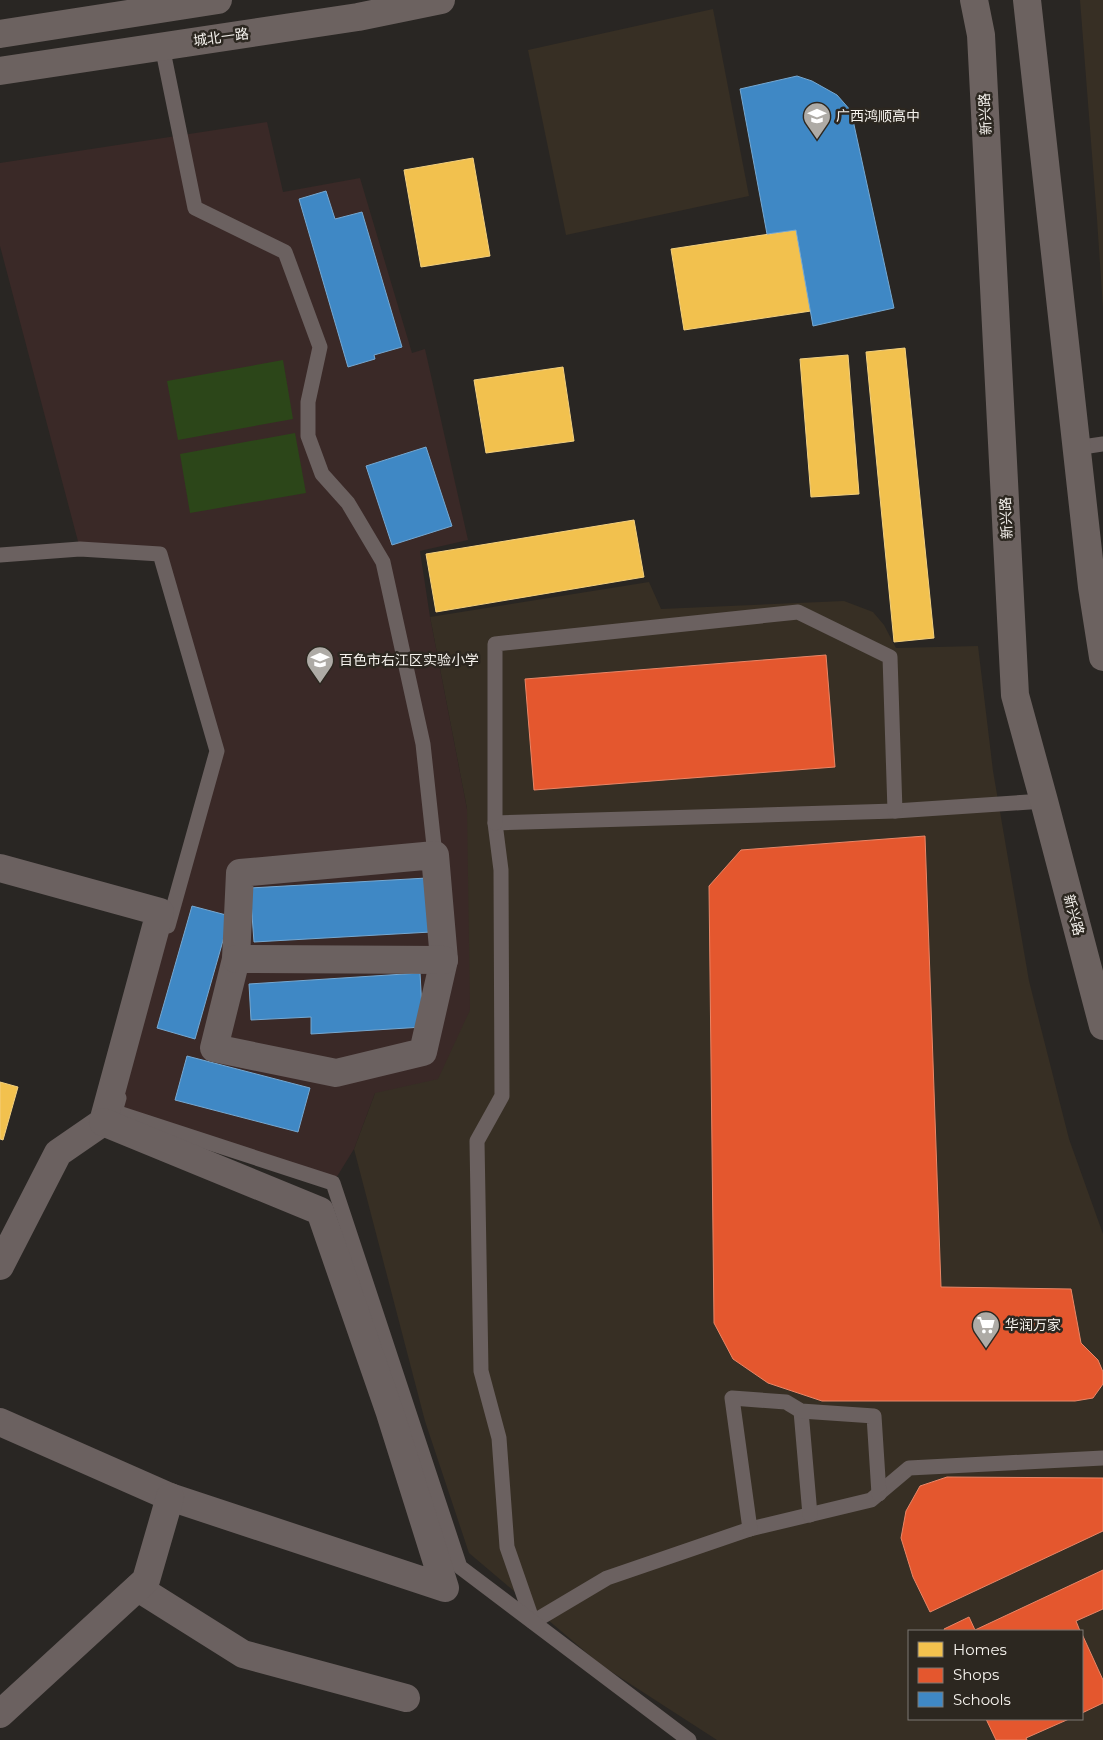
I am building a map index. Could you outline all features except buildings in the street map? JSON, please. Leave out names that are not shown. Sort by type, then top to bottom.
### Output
[{"type":"main road","points":[[0,34],[218,0]]},
{"type":"main road","name":"城北一路","points":[[0,71],[358,17],[441,0]]},
{"type":"main road","name":"新兴路","points":[[974,0],[981,35],[1014,695],[1103,1026]]},
{"type":"main road","points":[[1026,0],[1092,587],[1103,657]]},
{"type":"street","points":[[434,854],[444,960],[423,1052],[336,1073],[214,1048],[236,959],[240,873],[434,854]]},
{"type":"street","points":[[0,868],[160,912],[104,1122],[58,1153],[4,1251]]},
{"type":"street","points":[[236,959],[444,960]]},
{"type":"street","points":[[0,1422],[170,1497],[445,1588],[390,1412],[320,1211],[104,1122]]},
{"type":"street","points":[[0,1714],[146,1580],[170,1497]]},
{"type":"street","points":[[138,1588],[243,1654],[406,1698]]},
{"type":"lane","points":[[162,46],[195,208],[285,252],[320,347],[308,402],[308,436],[322,474],[348,503],[384,562],[423,744],[434,854]]},
{"type":"lane","points":[[1076,448],[1103,444]]},
{"type":"lane","points":[[0,555],[80,549],[160,554],[217,751],[115,1112],[333,1183],[460,1568],[688,1740]]},
{"type":"lane","points":[[533,1622],[507,1547],[499,1438],[481,1371],[477,1141],[502,1096],[501,870],[494,823],[495,644],[798,612],[890,658],[895,810]]},
{"type":"lane","points":[[494,823],[895,810],[1044,802]]},
{"type":"lane","points":[[750,1529],[732,1398],[786,1402],[802,1411],[874,1416],[879,1494]]},
{"type":"lane","points":[[802,1411],[810,1515]]},
{"type":"lane","points":[[533,1622],[607,1578],[750,1529],[871,1500],[909,1468],[1103,1458]]},
{"type":"shaded area","points":[[1080,0],[1103,0],[1103,309],[1097,219]]},
{"type":"shaded area","points":[[713,9],[749,196],[566,235],[528,50]]},
{"type":"shaded area","name":"百色市右江区实验小学","points":[[267,122],[283,192],[360,178],[412,353],[425,349],[468,540],[420,551],[430,617],[467,809],[470,1010],[438,1079],[375,1093],[354,1149],[333,1183],[115,1112],[217,751],[160,554],[80,549],[0,246],[0,163]]},
{"type":"shaded area","points":[[649,582],[661,609],[844,601],[873,612],[884,625],[896,648],[978,646],[993,771],[1029,981],[1069,1139],[1103,1234],[1103,1740],[717,1740],[601,1665],[469,1553],[425,1421],[354,1149],[375,1093],[467,809],[430,617]]},
{"type":"green space","points":[[283,360],[293,419],[178,440],[167,381]]},
{"type":"green space","points":[[295,433],[306,493],[190,513],[180,454]]},
{"type":"place","name":"广西鸿顺高中","points":[[817,140]]},
{"type":"place","name":"百色市右江区实验小学","points":[[320,684]]},
{"type":"place","name":"华润万家","points":[[986,1349]]}]
